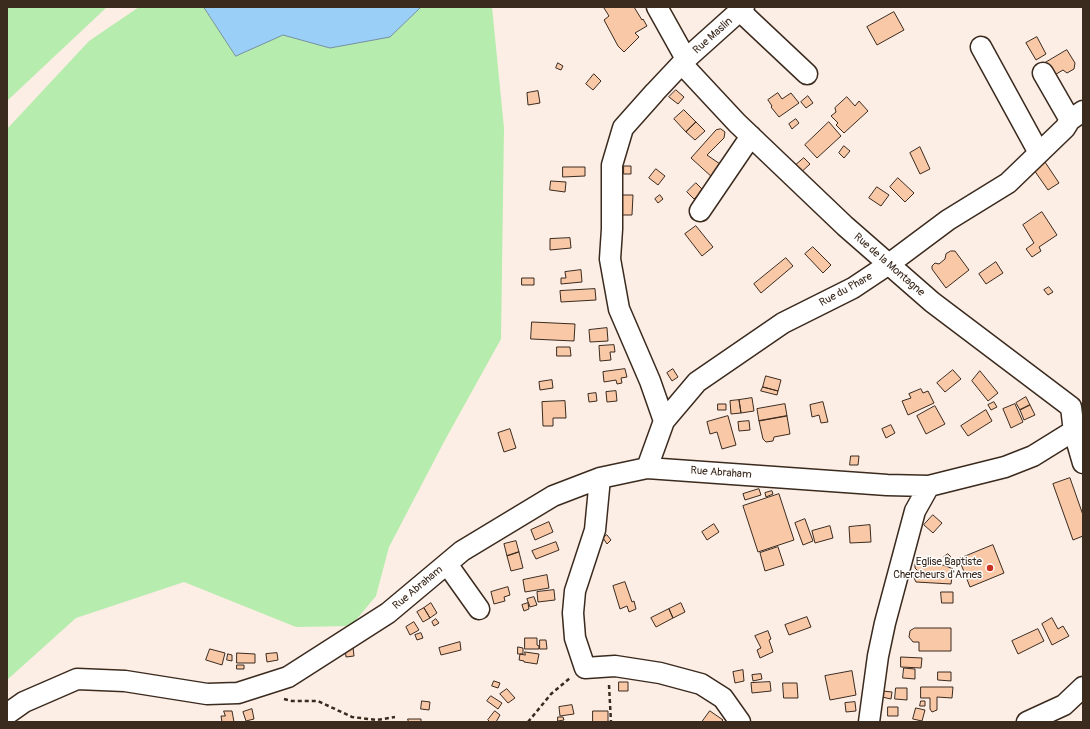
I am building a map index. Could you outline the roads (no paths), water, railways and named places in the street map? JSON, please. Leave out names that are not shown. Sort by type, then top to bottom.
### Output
[{"type":"street","name":"Rue de la Montagne","points":[[657,7],[684,62],[751,136],[845,226],[932,302],[1071,407],[1078,428],[1083,463]]},
{"type":"street","name":"Rue Maslin","points":[[664,421],[650,381],[619,309],[610,259],[612,229],[612,165],[623,128],[684,62],[742,9]]},
{"type":"street","points":[[742,9],[807,74]]},
{"type":"street","points":[[981,48],[1039,153]]},
{"type":"street","points":[[1043,73],[1076,116]]},
{"type":"street","name":"Rue du Phare","points":[[664,421],[698,382],[783,323],[853,288],[889,264],[948,220],[1008,183],[1076,116]]},
{"type":"street","points":[[700,211],[751,136]]},
{"type":"street","points":[[647,468],[664,421]]},
{"type":"street","name":"Rue Abraham","points":[[7,714],[24,702],[77,679],[125,681],[207,694],[238,693],[288,677],[388,613],[462,551],[553,496],[600,478],[647,468],[887,486],[929,486],[1005,467],[1033,456],[1078,428]]},
{"type":"street","points":[[600,478],[595,530],[575,592],[573,613],[575,638],[585,668],[615,666],[660,673],[700,684],[723,698],[740,722]]},
{"type":"street","points":[[870,722],[878,656],[885,623],[915,511],[929,486]]},
{"type":"street","points":[[447,564],[479,608]]},
{"type":"street","points":[[1027,722],[1064,705],[1083,687]]},
{"type":"water","points":[[204,7],[421,7],[390,37],[330,48],[283,35],[236,56]]},
{"type":"place","name":"Eglise Baptiste Chercheurs d'Ames","points":[[990,568]]}]
